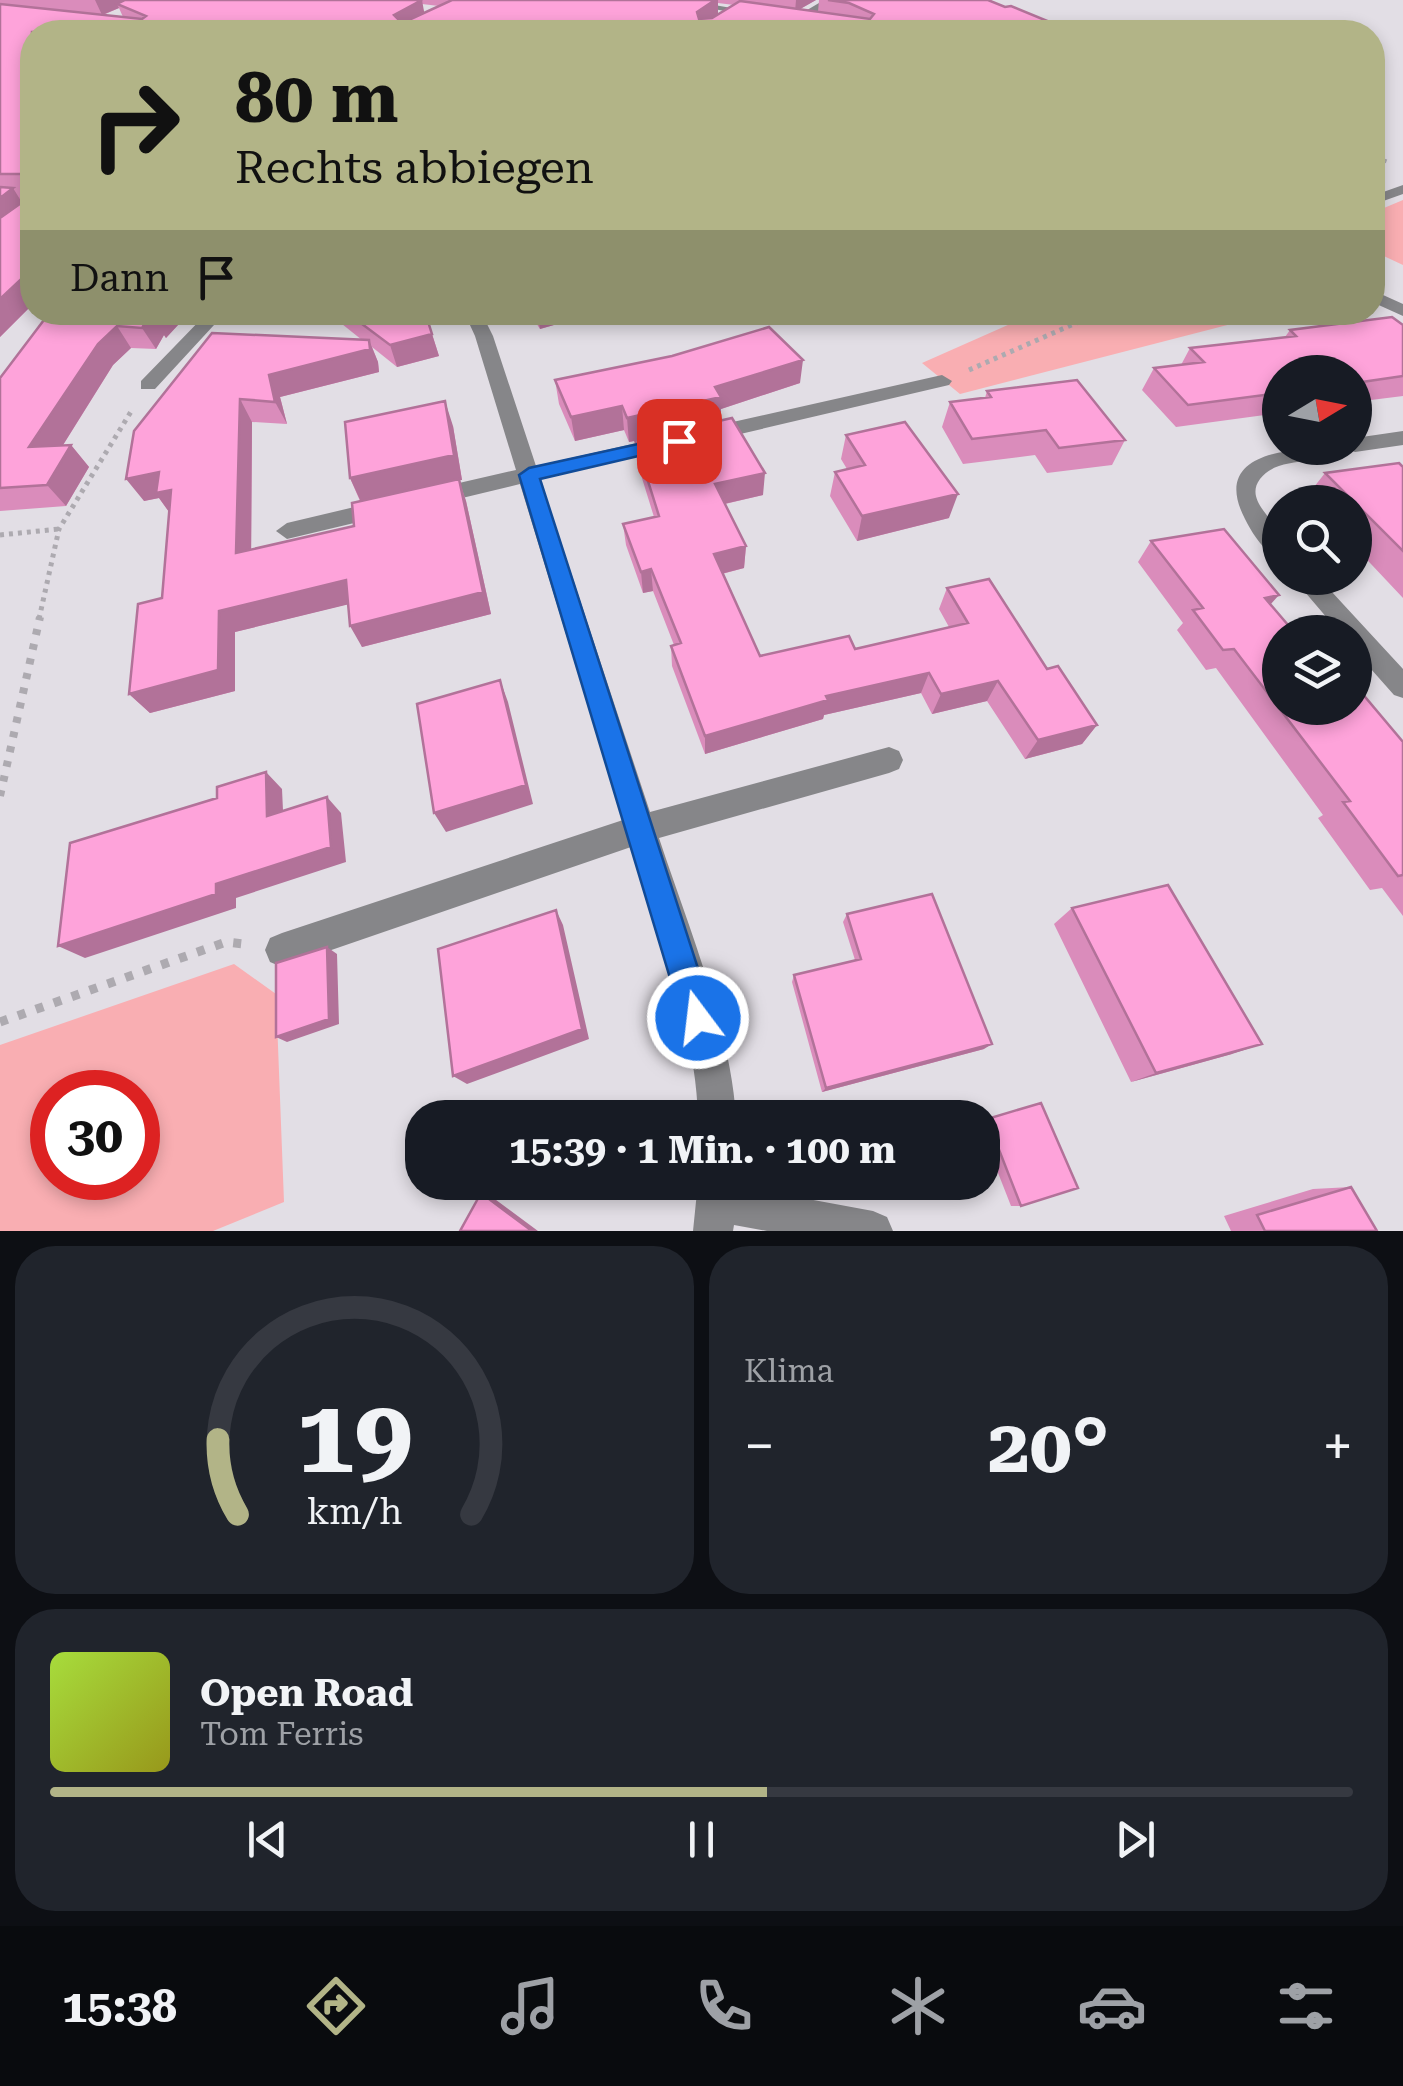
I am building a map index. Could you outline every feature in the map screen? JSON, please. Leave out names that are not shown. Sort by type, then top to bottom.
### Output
[{"type":"street","points":[[666,0],[804,20]]},
{"type":"street","points":[[796,19],[830,0]]},
{"type":"street","points":[[722,20],[737,10]]},
{"type":"street","points":[[148,385],[206,325]]},
{"type":"street","points":[[478,325],[689,980],[716,1100]]},
{"type":"street","points":[[287,530],[942,381]]},
{"type":"street","points":[[1372,443],[1403,438]]},
{"type":"street","points":[[1262,464],[1245,481],[1245,497],[1262,527]]},
{"type":"street","points":[[1319,595],[1338,615]]},
{"type":"street","points":[[1372,653],[1403,687]]},
{"type":"street","points":[[282,950],[642,830],[889,760]]},
{"type":"street","points":[[716,1205],[873,1231]]},
{"type":"path","points":[[942,381],[1070,325]]},
{"type":"path","points":[[0,796],[59,529],[148,385]]},
{"type":"path","points":[[0,534],[59,529]]},
{"type":"path","points":[[0,1022],[226,942],[282,950]]},
{"type":"shaded area","points":[[1403,200],[1403,265],[1385,257],[1385,208]]},
{"type":"shaded area","points":[[1008,325],[1227,325],[960,394],[922,363]]},
{"type":"shaded area","points":[[234,964],[276,994],[284,1202],[213,1231],[0,1231],[0,1045]]},
{"type":"building","points":[[125,0],[422,0],[394,15],[411,19],[452,0],[715,0],[697,12],[699,19],[712,18],[740,1],[870,19],[874,14],[849,3],[828,0],[988,0],[1045,20],[20,20],[20,174],[0,174],[0,4],[142,19],[146,16],[117,4]]},
{"type":"building","points":[[0,187],[13,188],[0,198]]},
{"type":"building","points":[[20,204],[20,280],[0,299],[0,218]]},
{"type":"building","points":[[1392,317],[1403,325],[1403,376],[1372,381],[1372,355],[1262,355],[1262,395],[1188,405],[1154,368],[1204,362],[1190,348],[1296,336],[1290,330],[1329,325],[1385,325],[1385,318]]},
{"type":"building","points":[[40,325],[144,325],[117,326],[98,344],[29,447],[71,445],[47,485],[0,488],[0,378]]},
{"type":"building","points":[[363,325],[429,325],[432,334],[390,345]]},
{"type":"building","points":[[769,327],[803,360],[715,387],[721,397],[627,418],[622,406],[571,417],[555,380],[672,356]]},
{"type":"building","points":[[212,333],[369,340],[370,349],[269,375],[275,402],[240,399],[236,553],[354,526],[352,503],[459,479],[483,592],[350,626],[346,580],[219,611],[218,670],[129,694],[138,604],[162,598],[171,490],[156,493],[159,472],[126,479],[134,431]]},
{"type":"building","points":[[1077,380],[1125,440],[1059,448],[1046,430],[972,439],[950,402],[991,397],[987,391]]},
{"type":"building","points":[[445,401],[454,455],[350,478],[345,422]]},
{"type":"building","points":[[732,418],[765,473],[715,484],[746,546],[714,554],[760,656],[849,636],[855,649],[968,623],[947,588],[989,579],[1047,669],[1058,666],[1097,725],[1038,740],[998,681],[941,694],[929,673],[826,696],[828,700],[705,736],[671,646],[681,643],[651,569],[641,572],[623,524],[659,516],[635,440]]},
{"type":"building","points":[[905,422],[958,494],[862,516],[835,472],[865,465],[846,435]]},
{"type":"building","points":[[1399,463],[1403,467],[1403,551],[1372,520],[1372,485],[1337,485],[1325,473]]},
{"type":"building","points":[[1224,529],[1262,575],[1262,595],[1279,595],[1265,598],[1280,615],[1262,615],[1262,686],[1234,649],[1223,650],[1193,610],[1203,608],[1151,541]]},
{"type":"building","points":[[500,680],[526,785],[434,813],[417,704]]},
{"type":"building","points":[[1372,705],[1403,742],[1403,875],[1398,876],[1343,802],[1350,801],[1292,725],[1372,725]]},
{"type":"building","points":[[266,772],[267,816],[327,797],[331,847],[216,884],[216,894],[58,946],[70,843],[217,798],[217,787]]},
{"type":"building","points":[[1168,885],[1262,1044],[1156,1073],[1072,908]]},
{"type":"building","points":[[932,894],[992,1044],[826,1088],[794,975],[861,959],[847,914]]},
{"type":"building","points":[[556,910],[582,1029],[453,1076],[438,949]]},
{"type":"building","points":[[327,947],[329,1019],[276,1037],[276,963]]},
{"type":"building","points":[[1041,1103],[1078,1188],[1021,1206],[1000,1152],[1000,1115]]},
{"type":"building","points":[[1351,1187],[1377,1231],[1265,1231],[1257,1215]]},
{"type":"building","points":[[477,1200],[490,1200],[532,1231],[460,1231]]},
{"type":"route","points":[[679,441],[529,475],[698,1018]]}]
